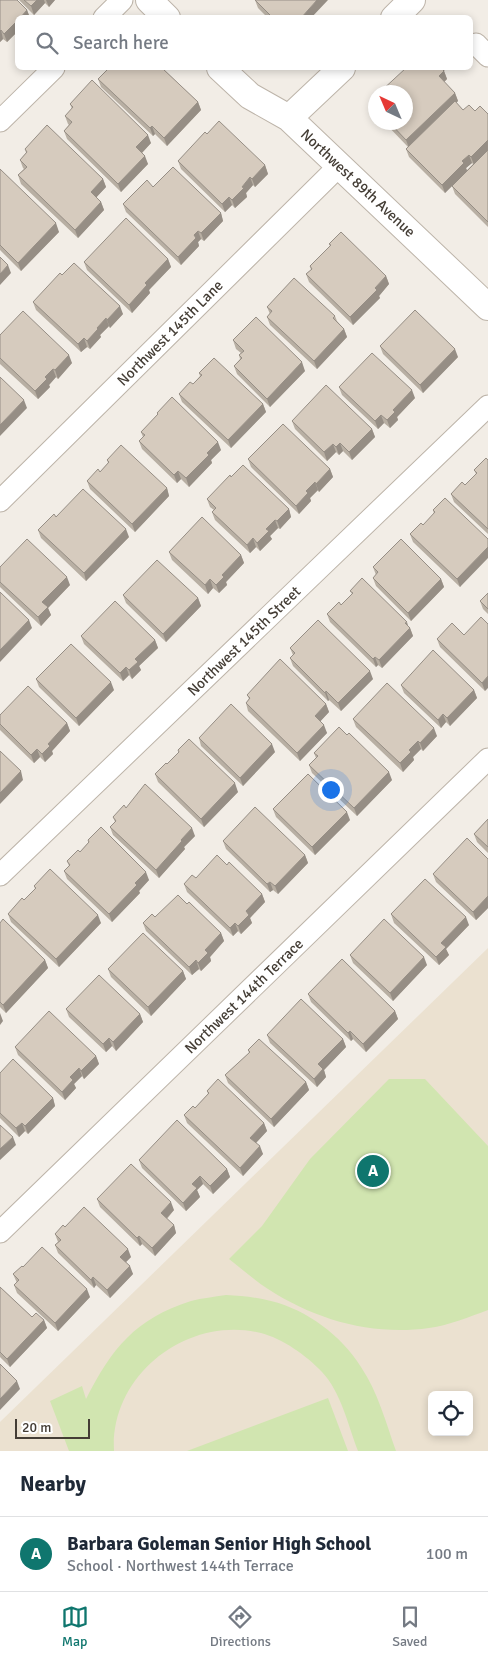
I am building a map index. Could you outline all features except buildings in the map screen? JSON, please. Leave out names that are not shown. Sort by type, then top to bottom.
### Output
[{"type":"street","points":[[107,15],[122,0]]},
{"type":"street","points":[[149,0],[164,15]]},
{"type":"street","points":[[397,15],[412,0]]},
{"type":"street","points":[[0,121],[52,70]]},
{"type":"street","name":"Northwest 89th Avenue","points":[[222,70],[250,96],[289,118],[488,307]]},
{"type":"street","points":[[289,118],[340,70]]},
{"type":"street","name":"Northwest 145th Lane","points":[[0,501],[340,165]]},
{"type":"street","name":"Northwest 145th Street","points":[[0,875],[488,406]]},
{"type":"street","name":"Northwest 144th Terrace","points":[[0,1232],[488,759]]},
{"type":"shaded area","points":[[488,948],[488,1451],[0,1451],[0,1422]]},
{"type":"green space","points":[[389,1079],[425,1079],[488,1146],[488,1310],[437,1327],[387,1330],[345,1323],[325,1317],[286,1300],[268,1289],[229,1259],[262,1226],[310,1159]]},
{"type":"green space","points":[[226,1295],[243,1296],[284,1305],[310,1317],[344,1344],[353,1355],[372,1387],[396,1451],[358,1451],[339,1399],[329,1380],[316,1366],[294,1348],[278,1339],[261,1333],[234,1330],[207,1333],[181,1342],[159,1356],[140,1375],[125,1398],[116,1423],[114,1451],[69,1451],[50,1401],[82,1386],[86,1399],[105,1365],[116,1350],[140,1326],[171,1308],[191,1301]]},
{"type":"green space","points":[[328,1398],[348,1451],[187,1451]]},
{"type":"place","name":"Barbara Goleman Senior High School","points":[[373,1171]]}]
